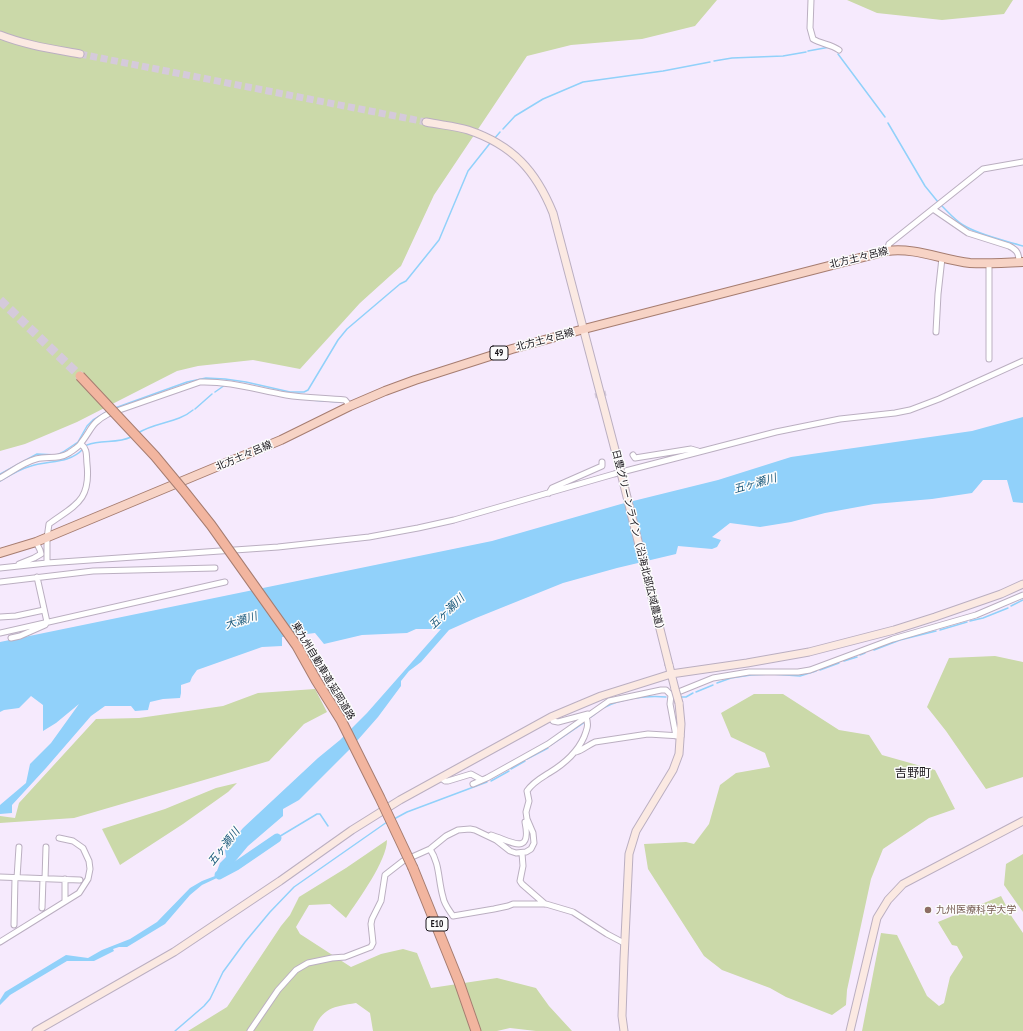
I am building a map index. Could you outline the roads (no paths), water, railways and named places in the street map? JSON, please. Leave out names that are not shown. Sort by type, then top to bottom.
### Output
[{"type":"highway","name":"東九州自動車道;延岡道路","points":[[80,376],[150,451],[184,491],[211,525],[297,646],[341,720],[413,868],[459,982],[476,1029]]},
{"type":"main road","name":"北方土々呂線","points":[[0,553],[47,538],[281,440],[350,406],[385,391],[456,366],[512,349],[887,251],[899,249],[906,250],[970,263],[1021,262]]},
{"type":"street","points":[[811,0],[810,28],[813,39],[819,43],[835,47],[839,50]]},
{"type":"street","points":[[0,35],[34,45],[80,54]]},
{"type":"street","name":"日豊グリーンライン（沿海北部広域農道）","points":[[426,122],[467,130],[499,143],[518,158],[532,173],[545,193],[553,213],[584,329],[675,688],[682,724],[678,736],[679,754],[673,770],[636,831],[629,854],[624,943],[622,1016],[624,1031]]},
{"type":"street","points":[[887,251],[889,244],[983,170],[1023,162]]},
{"type":"street","points":[[933,209],[968,232],[1015,249],[1018,252],[1021,262]]},
{"type":"street","points":[[936,332],[942,258]]},
{"type":"street","points":[[989,263],[989,359]]},
{"type":"street","points":[[0,568],[47,563],[223,551],[369,537],[454,520],[614,474],[776,432],[840,419],[910,410],[934,401],[1023,361]]},
{"type":"street","points":[[0,478],[33,460],[60,457],[81,444],[91,427],[108,414],[200,382],[238,384],[287,395],[345,400],[350,406]]},
{"type":"street","points":[[47,563],[47,538],[49,524],[76,505],[83,496],[87,487],[87,452],[81,444]]},
{"type":"street","points":[[633,455],[635,458],[691,449],[699,451]]},
{"type":"street","points":[[549,493],[552,488],[602,466],[602,462]]},
{"type":"street","points":[[15,566],[41,554],[36,542]]},
{"type":"street","points":[[0,582],[93,571],[215,568]]},
{"type":"street","points":[[37,577],[46,623]]},
{"type":"street","points":[[0,633],[225,582]]},
{"type":"street","points":[[36,1031],[174,952],[273,886],[352,830],[400,800],[551,717],[601,696],[671,674],[809,652],[935,617],[1001,594],[1023,584]]},
{"type":"street","points":[[671,695],[713,678],[749,672],[798,672],[810,670],[893,639],[976,615],[1023,595]]},
{"type":"street","points":[[0,617],[44,610]]},
{"type":"street","points":[[10,638],[20,636],[46,623]]},
{"type":"street","points":[[473,784],[508,767],[548,744],[609,701],[661,690],[666,690],[671,695]]},
{"type":"street","points":[[576,752],[581,751],[588,744],[631,736],[648,734],[678,736],[670,704],[671,695]]},
{"type":"street","points":[[551,717],[553,721],[558,722],[588,715]]},
{"type":"street","points":[[250,1031],[278,990],[296,970],[308,963],[345,957],[371,947],[373,943],[370,924],[381,901],[385,875],[403,861],[430,849],[446,836],[458,830],[470,829],[519,844],[525,841],[528,833],[525,823],[529,801],[528,790],[530,786],[560,766],[576,752],[581,744],[588,725],[588,715]]},
{"type":"street","points":[[441,778],[448,781],[471,774],[482,780]]},
{"type":"street","points":[[481,832],[496,840],[510,851],[522,853],[531,849],[534,843],[533,833],[527,819],[526,812]]},
{"type":"street","points":[[850,1031],[877,918],[888,900],[903,884],[1023,821]]},
{"type":"street","points":[[0,942],[79,893],[88,879],[90,869],[87,854],[84,848],[73,841],[59,838]]},
{"type":"street","points":[[14,925],[19,847]]},
{"type":"street","points":[[42,908],[46,847]]},
{"type":"street","points":[[430,849],[438,866],[443,898],[453,916],[494,910],[513,904],[546,904],[573,912],[624,943]]},
{"type":"street","points":[[522,853],[523,866],[520,881],[546,904]]},
{"type":"street","points":[[0,877],[80,880]]},
{"type":"street","points":[[65,879],[65,901]]},
{"type":"water","points":[[1023,417],[1023,503],[1013,502],[1007,480],[983,480],[972,493],[932,499],[874,504],[825,513],[791,522],[760,527],[730,523],[712,537],[721,540],[717,547],[712,549],[678,546],[676,554],[563,583],[449,630],[421,662],[409,671],[401,681],[401,686],[378,717],[349,750],[299,800],[283,809],[283,816],[248,846],[233,864],[219,877],[202,885],[190,895],[165,924],[127,947],[113,949],[114,951],[94,961],[67,961],[10,995],[0,1005],[0,1000],[5,992],[66,955],[88,958],[102,950],[130,939],[157,922],[190,888],[215,876],[220,863],[226,857],[225,850],[243,828],[318,758],[340,740],[367,713],[441,629],[416,629],[407,633],[362,635],[324,644],[315,633],[282,637],[282,646],[262,647],[197,670],[190,682],[181,685],[180,698],[163,699],[150,702],[148,710],[135,711],[131,706],[105,706],[91,716],[12,805],[12,813],[0,814],[0,805],[26,783],[30,764],[51,743],[79,704],[56,723],[43,731],[43,705],[31,696],[19,708],[0,712],[0,642],[492,541],[621,504],[718,480],[791,457],[972,431]]},
{"type":"waterway","points":[[808,51],[830,47]]},
{"type":"waterway","points":[[714,61],[732,58],[783,56],[806,52]]},
{"type":"waterway","points":[[838,54],[885,117]]},
{"type":"waterway","points":[[503,129],[515,116],[543,99],[583,82],[663,71],[710,62]]},
{"type":"waterway","points":[[888,123],[925,186],[938,202]]},
{"type":"waterway","points":[[494,139],[500,132]]},
{"type":"waterway","points":[[115,408],[187,382],[206,378],[246,382],[290,392],[304,392],[308,390],[338,340],[347,329],[400,284],[406,281],[439,240],[468,171],[491,142]]},
{"type":"waterway","points":[[942,206],[957,221],[970,229],[1023,246]]},
{"type":"waterway","points":[[215,392],[225,385]]},
{"type":"waterway","points":[[195,409],[212,394]]},
{"type":"waterway","points":[[310,400],[340,402]]},
{"type":"waterway","points":[[138,433],[145,429],[180,418],[193,410]]},
{"type":"waterway","points":[[0,474],[37,454],[57,455],[63,452],[78,442],[87,426],[93,420],[108,411]]},
{"type":"waterway","points":[[87,445],[131,437]]},
{"type":"waterway","points":[[0,481],[27,467],[72,457],[83,449]]},
{"type":"waterway","points":[[1011,606],[1023,600]]},
{"type":"waterway","points":[[970,621],[983,618],[1008,608]]},
{"type":"waterway","points":[[940,630],[967,622]]},
{"type":"waterway","points":[[874,650],[900,640],[936,631]]},
{"type":"waterway","points":[[860,655],[865,653]]},
{"type":"waterway","points":[[844,661],[857,657]]},
{"type":"waterway","points":[[820,670],[839,663]]},
{"type":"waterway","points":[[717,683],[731,678],[751,675],[771,674],[800,676],[816,671]]},
{"type":"waterway","points":[[696,692],[713,685]]},
{"type":"waterway","points":[[681,697],[686,697],[693,693]]},
{"type":"waterway","points":[[603,708],[617,702],[633,698],[666,697]]},
{"type":"waterway","points":[[591,717],[599,711]]},
{"type":"waterway","points":[[551,745],[585,722]]},
{"type":"waterway","points":[[527,759],[548,748]]},
{"type":"waterway","points":[[511,769],[525,761]]},
{"type":"waterway","points":[[491,781],[509,771]]},
{"type":"waterway","points":[[394,819],[407,812],[487,782]]},
{"type":"waterway","points":[[277,838],[317,814],[320,814],[328,826]]},
{"type":"waterway","points":[[175,1031],[210,999],[223,972],[245,942],[270,912],[294,887],[387,822]]},
{"type":"waterway","points":[[219,875],[236,866],[277,838]]},
{"type":"tunnel","points":[[80,54],[426,122]]},
{"type":"tunnel","points":[[0,300],[80,376]]},
{"type":"tunnel","points":[[595,396],[606,393]]},
{"type":"place","name":"九州医療科学大学","points":[[928,910]]},
{"type":"district","name":"吉野町","points":[[913,774]]},
{"type":"water label","name":"五ヶ瀬川","points":[[755,484]]},
{"type":"water label","name":"五ヶ瀬川","points":[[447,612]]},
{"type":"water label","name":"大瀬川","points":[[241,621]]},
{"type":"water label","name":"五ヶ瀬川","points":[[224,847]]}]
